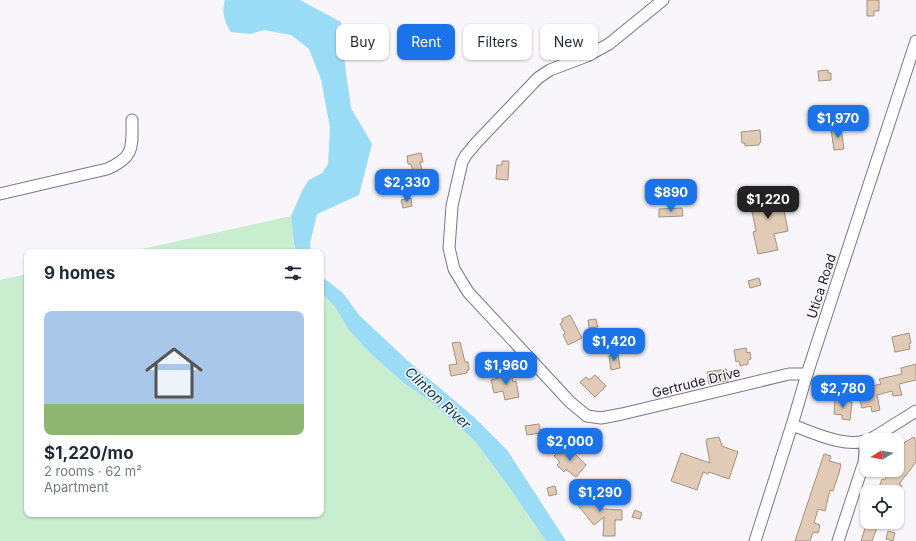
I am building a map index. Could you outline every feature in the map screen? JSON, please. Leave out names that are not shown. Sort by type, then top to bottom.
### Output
[{"type":"street","name":"Gertrude Drive","points":[[663,0],[609,44],[587,56],[550,70],[532,83],[466,155],[462,162],[452,206],[449,248],[454,269],[476,302],[566,398],[587,416],[601,418],[622,414],[789,374],[807,374]]},
{"type":"street","name":"Utica Road","points":[[755,541],[807,374],[916,41]]},
{"type":"street","points":[[0,194],[107,169],[118,165],[130,152],[132,144],[132,120]]},
{"type":"street","points":[[881,433],[916,411]]},
{"type":"street","points":[[792,425],[834,440],[860,442]]},
{"type":"street","points":[[838,541],[860,474]]},
{"type":"green space","points":[[291,216],[295,249],[142,249]]},
{"type":"green space","points":[[24,275],[24,517],[324,517],[324,295],[335,307],[349,330],[371,354],[405,384],[429,400],[475,441],[546,541],[0,541],[0,280]]},
{"type":"water","points":[[225,0],[300,0],[341,22],[341,24],[336,24],[336,60],[345,60],[351,108],[372,144],[359,195],[317,214],[310,243],[311,249],[295,249],[291,216],[303,189],[309,180],[322,173],[328,164],[330,128],[321,79],[309,49],[291,35],[264,30],[250,34],[231,32],[224,17],[223,9]]},
{"type":"water","name":"Clinton River","points":[[324,278],[343,293],[359,315],[408,361],[475,418],[507,450],[566,541],[546,541],[475,441],[429,400],[405,384],[371,354],[349,330],[335,307],[324,295]]},
{"type":"building","points":[[867,0],[879,0],[879,11],[874,11],[874,16],[867,16]]},
{"type":"building","points":[[828,70],[828,73],[831,73],[831,80],[819,81],[818,71]]},
{"type":"building","points":[[841,128],[844,149],[834,150],[831,129]]},
{"type":"building","points":[[760,130],[761,142],[759,145],[745,146],[745,143],[742,143],[741,132]]},
{"type":"building","points":[[421,153],[423,162],[420,162],[424,179],[429,178],[430,186],[407,190],[405,183],[415,181],[411,164],[408,164],[407,156]]},
{"type":"building","points":[[502,161],[509,161],[508,180],[496,179],[497,165],[502,165]]},
{"type":"building","points":[[780,190],[788,231],[774,234],[778,250],[758,254],[753,232],[756,231],[749,197]]},
{"type":"building","points":[[411,198],[412,206],[403,208],[401,200]]},
{"type":"building","points":[[682,208],[683,216],[659,217],[659,209]]},
{"type":"building","points":[[759,278],[761,285],[750,288],[748,281]]},
{"type":"building","points":[[570,315],[582,338],[568,345],[563,335],[565,333],[560,324],[563,322],[562,319]]},
{"type":"building","points":[[596,319],[598,327],[589,328],[588,320]]},
{"type":"building","points":[[909,333],[911,343],[909,344],[910,349],[895,352],[892,337]]},
{"type":"building","points":[[460,342],[465,362],[468,362],[469,370],[467,370],[467,373],[451,376],[449,365],[457,364],[452,343]]},
{"type":"building","points":[[746,348],[747,353],[750,352],[751,359],[748,360],[748,364],[740,366],[739,361],[736,362],[734,350]]},
{"type":"building","points":[[618,354],[620,368],[611,370],[609,356]]},
{"type":"building","points":[[916,364],[916,380],[899,384],[902,395],[893,396],[892,391],[877,395],[880,410],[872,412],[871,406],[862,408],[858,394],[868,392],[867,387],[881,384],[879,379],[902,374],[901,368]]},
{"type":"building","points":[[726,369],[728,381],[709,384],[707,372]]},
{"type":"building","points":[[511,371],[513,382],[516,381],[519,397],[505,400],[503,391],[494,393],[491,380],[499,378],[498,374]]},
{"type":"building","points":[[595,375],[606,386],[595,397],[580,382],[586,377],[589,380]]},
{"type":"building","points":[[835,399],[842,399],[842,401],[852,402],[850,420],[842,419],[842,415],[834,414]]},
{"type":"building","points":[[539,424],[541,433],[527,435],[525,426]]},
{"type":"building","points":[[719,437],[722,446],[738,452],[729,479],[709,472],[708,474],[703,472],[697,490],[671,481],[681,453],[710,463],[706,441],[707,439]]},
{"type":"building","points":[[914,437],[916,441],[916,462],[899,484],[900,485],[880,485],[882,479],[885,480],[886,477],[904,477],[905,442]]},
{"type":"building","points":[[563,447],[570,453],[572,451],[586,465],[576,477],[566,469],[564,472],[557,465],[560,462],[554,456]]},
{"type":"building","points":[[824,454],[831,456],[829,461],[841,464],[833,491],[830,490],[825,511],[818,509],[814,523],[820,525],[818,533],[813,532],[810,541],[795,541]]},
{"type":"building","points":[[555,486],[557,494],[549,496],[547,488]]},
{"type":"building","points":[[596,488],[602,495],[596,501],[603,509],[622,510],[622,520],[615,520],[615,536],[603,536],[604,517],[594,525],[577,504]]},
{"type":"building","points":[[635,510],[642,513],[640,519],[632,517]]},
{"type":"building","points":[[865,529],[876,529],[872,541],[861,541]]},
{"type":"building","points":[[888,531],[895,533],[893,541],[886,539]]}]
